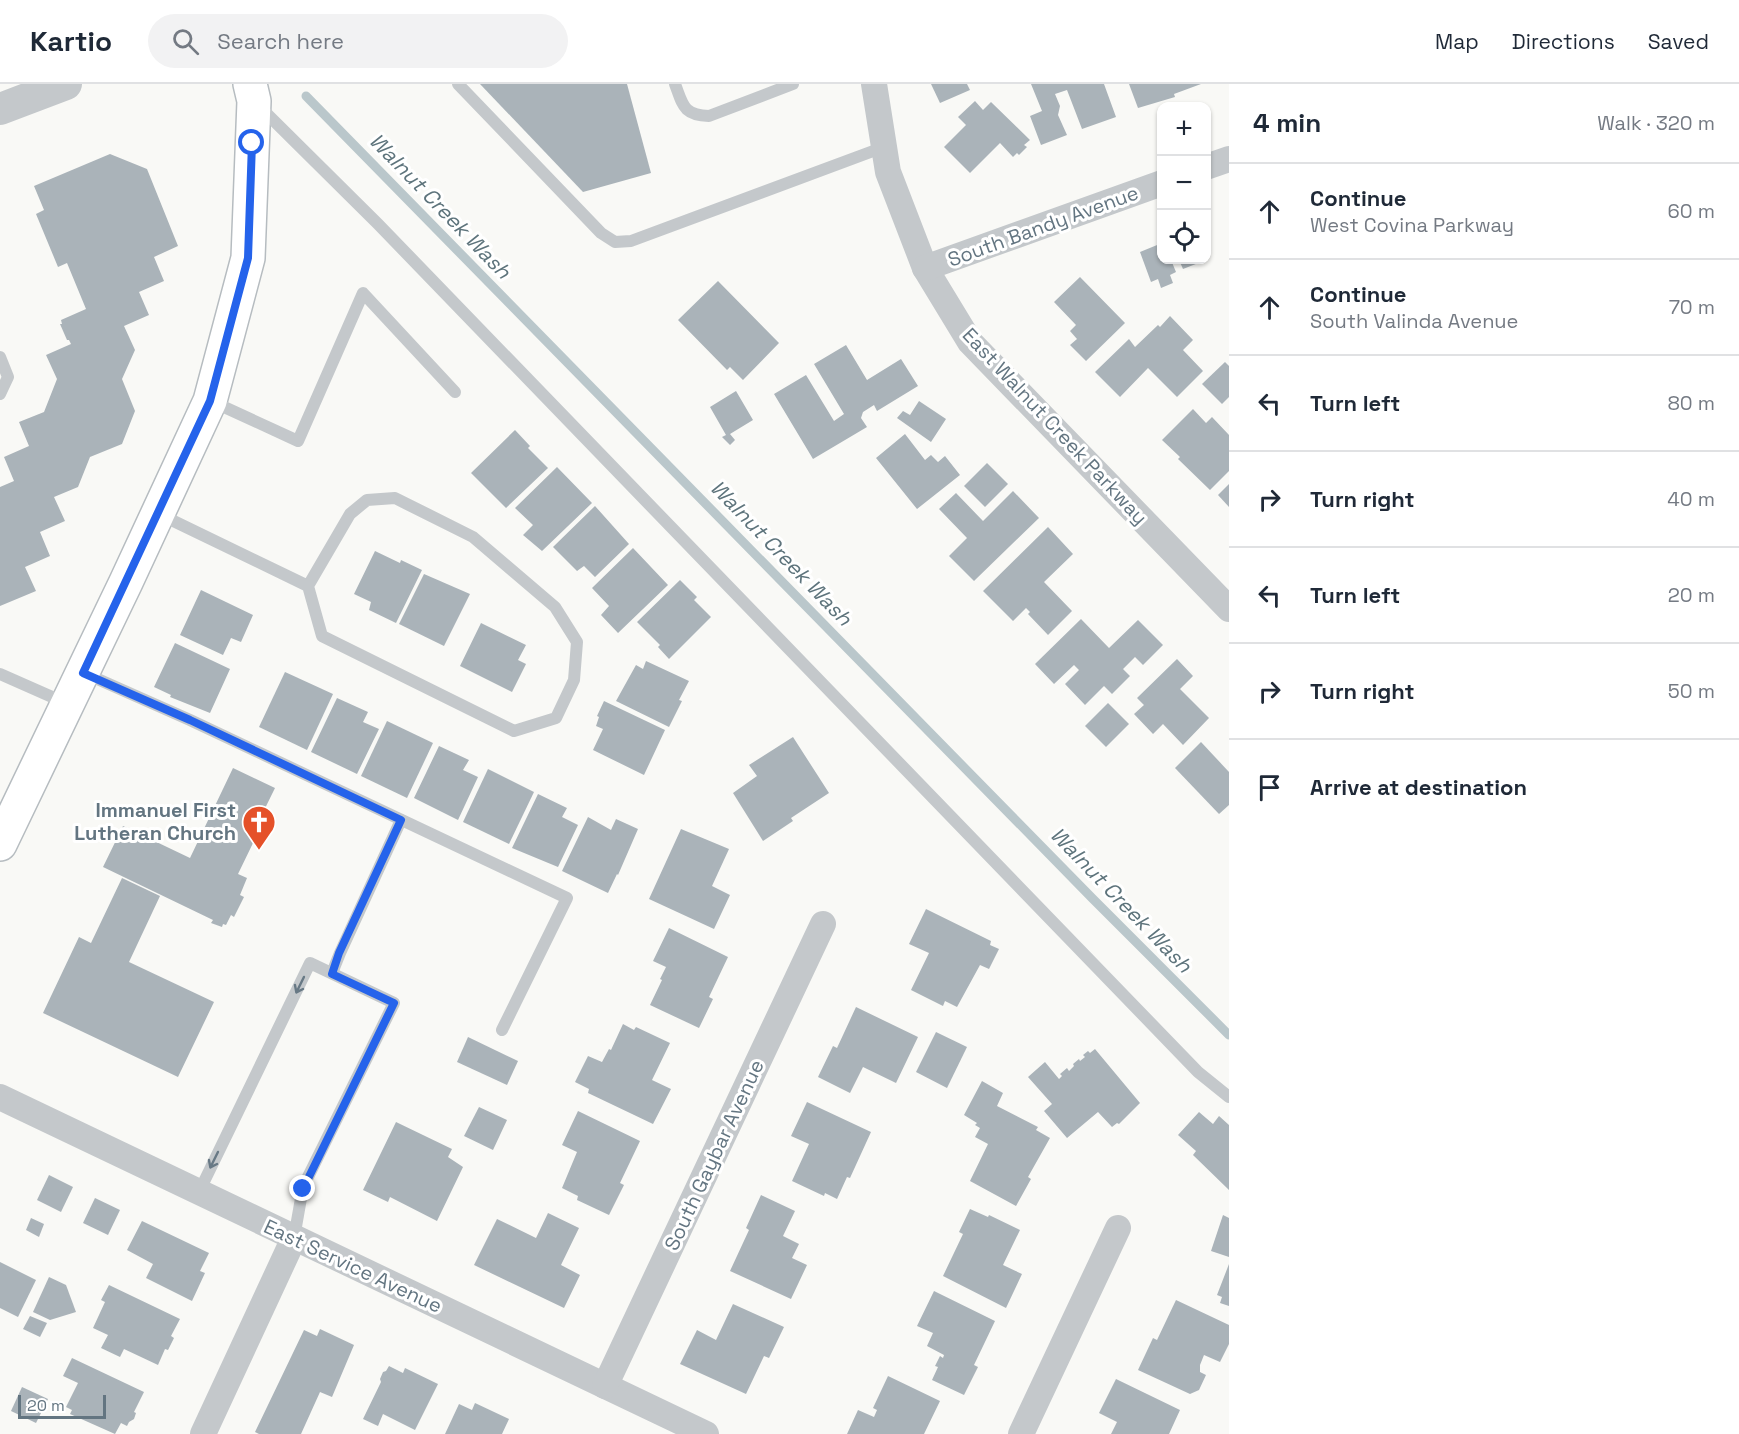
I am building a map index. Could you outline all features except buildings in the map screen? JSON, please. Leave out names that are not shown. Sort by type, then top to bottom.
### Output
[{"type":"main road","points":[[3,828],[68,704],[210,401],[248,258],[252,93]]},
{"type":"street","points":[[10,102],[66,84]]},
{"type":"street","name":"East Walnut Creek Parkway","points":[[874,84],[888,172],[925,268],[970,342],[1229,609]]},
{"type":"street","points":[[1211,165],[1229,159]]},
{"type":"street","name":"South Bandy Avenue","points":[[925,268],[1157,184]]},
{"type":"street","name":"South Gaybar Avenue","points":[[604,1386],[823,924]]},
{"type":"street","name":"East Service Avenue","points":[[0,1097],[706,1434]]},
{"type":"street","points":[[1021,1434],[1118,1228]]},
{"type":"street","points":[[203,1434],[294,1238]]},
{"type":"lane","points":[[458,84],[601,233],[615,242],[631,241],[884,147]]},
{"type":"lane","points":[[675,84],[684,108],[696,116],[709,116],[793,84]]},
{"type":"lane","points":[[252,93],[1198,1072],[1229,1097]]},
{"type":"lane","points":[[210,401],[298,441],[363,294],[455,392]]},
{"type":"lane","points":[[0,357],[8,377],[0,394]]},
{"type":"lane","points":[[158,514],[308,586],[322,636],[514,731],[556,717],[574,680],[577,642],[555,607],[473,537],[395,498],[367,500],[350,514],[308,586]]},
{"type":"lane","points":[[83,673],[190,720],[567,898],[502,1030]]},
{"type":"lane","points":[[0,674],[68,704]]},
{"type":"lane","points":[[332,974],[339,953],[401,820]]},
{"type":"lane","points":[[199,1192],[310,963],[394,1003],[303,1187],[294,1238]]},
{"type":"waterway","name":"Walnut Creek Wash","points":[[306,96],[1229,1035]]},
{"type":"place","name":"Immanuel First Lutheran Church","points":[[259,851]]},
{"type":"route","points":[[252,143],[248,258],[210,401],[83,673],[190,720],[401,820],[339,953],[332,974],[394,1003],[303,1189]]}]
